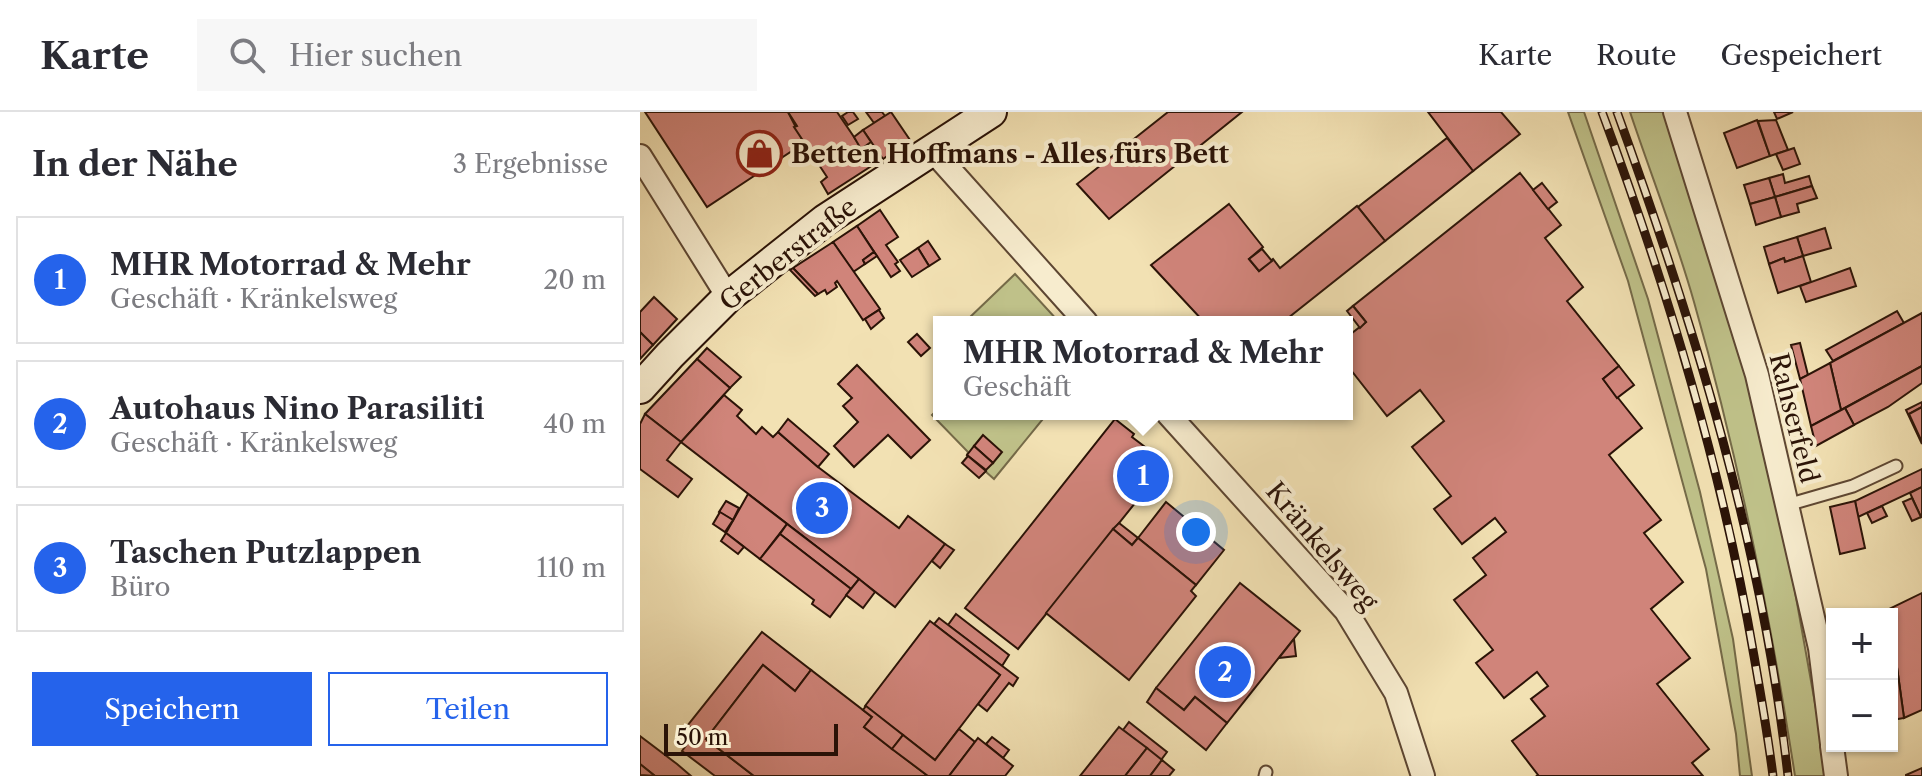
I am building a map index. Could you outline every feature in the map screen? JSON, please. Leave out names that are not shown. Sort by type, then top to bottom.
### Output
[{"type":"street","name":"Gerberstraße","points":[[640,388],[728,297],[825,220],[991,112]]},
{"type":"street","name":"Rahserfeld","points":[[1675,112],[1757,375],[1820,648],[1826,696]]},
{"type":"street","points":[[933,151],[1081,316]]},
{"type":"street","points":[[640,156],[728,297]]},
{"type":"street","name":"Kränkelsweg","points":[[1173,420],[1346,611],[1396,693],[1423,776]]},
{"type":"street","name":"Rahserfeld","points":[[1833,752],[1836,776]]},
{"type":"lane","points":[[1787,505],[1853,486],[1896,466]]},
{"type":"green space","points":[[1568,112],[1584,112],[1648,299],[1700,492],[1733,639],[1752,776],[1740,776],[1736,734],[1706,569],[1628,281]]},
{"type":"green space","points":[[1630,112],[1666,112],[1746,375],[1787,547],[1828,776],[1795,776],[1764,596],[1725,420],[1687,278]]},
{"type":"green space","points":[[1015,274],[1054,316],[971,316]]},
{"type":"green space","points":[[937,420],[1042,420],[994,479],[967,455],[968,452]]},
{"type":"building","points":[[645,112],[788,112],[804,143],[707,207]]},
{"type":"building","points":[[788,112],[837,112],[873,165],[828,194],[821,182],[827,177],[794,127],[797,126]]},
{"type":"building","points":[[853,112],[858,119],[848,125],[842,116]]},
{"type":"building","points":[[866,112],[882,112],[885,116],[874,123]]},
{"type":"building","points":[[891,112],[910,140],[883,159],[863,130]]},
{"type":"building","points":[[1168,112],[1242,112],[1109,219],[1077,184]]},
{"type":"building","points":[[1428,112],[1501,112],[1520,134],[1473,171]]},
{"type":"building","points":[[1774,112],[1793,112],[1777,119]]},
{"type":"building","points":[[1757,120],[1770,156],[1737,168],[1724,133]]},
{"type":"building","points":[[1776,120],[1788,150],[1770,156],[1758,121]]},
{"type":"building","points":[[863,130],[871,142],[861,149],[854,137]]},
{"type":"building","points":[[1447,138],[1473,171],[1385,241],[1358,207]]},
{"type":"building","points":[[1794,148],[1800,164],[1783,170],[1776,154]]},
{"type":"building","points":[[1520,173],[1561,225],[1545,238],[1583,287],[1567,301],[1619,366],[1603,379],[1642,428],[1609,455],[1661,520],[1644,533],[1683,582],[1651,609],[1690,658],[1657,684],[1709,749],[1692,763],[1703,776],[1536,776],[1512,741],[1545,716],[1531,699],[1548,686],[1537,672],[1504,698],[1476,663],[1493,650],[1454,600],[1486,575],[1473,558],[1506,532],[1495,518],[1462,544],[1434,509],[1451,496],[1412,447],[1444,421],[1420,390],[1387,416],[1353,373],[1353,332],[1366,322],[1353,306]]},
{"type":"building","points":[[1783,174],[1785,183],[1809,176],[1812,186],[1775,197],[1769,178]]},
{"type":"building","points":[[1769,178],[1775,197],[1750,204],[1744,185]]},
{"type":"building","points":[[1542,183],[1557,202],[1548,209],[1533,190]]},
{"type":"building","points":[[1812,186],[1817,198],[1797,204],[1799,212],[1781,217],[1775,197]]},
{"type":"building","points":[[1775,197],[1781,217],[1756,225],[1750,204]]},
{"type":"building","points":[[1229,204],[1263,247],[1249,259],[1259,271],[1273,259],[1280,268],[1357,206],[1385,241],[1291,316],[1198,316],[1151,265]]},
{"type":"building","points":[[880,210],[898,237],[886,245],[898,262],[895,264],[900,271],[891,277],[857,226]]},
{"type":"building","points":[[857,226],[874,252],[863,260],[865,264],[853,272],[833,242]]},
{"type":"building","points":[[1825,228],[1831,248],[1803,256],[1797,237]]},
{"type":"building","points":[[1797,237],[1803,256],[1785,262],[1784,258],[1769,264],[1764,247]]},
{"type":"building","points":[[928,241],[940,259],[929,266],[918,248]]},
{"type":"building","points":[[833,242],[880,309],[863,320],[837,281],[837,287],[827,294],[825,290],[818,294],[793,268]]},
{"type":"building","points":[[918,248],[929,266],[912,277],[900,260]]},
{"type":"building","points":[[1262,249],[1272,261],[1259,271],[1249,259]]},
{"type":"building","points":[[874,252],[877,256],[865,264],[863,260]]},
{"type":"building","points":[[1803,256],[1811,282],[1778,293],[1769,264],[1784,258],[1785,262]]},
{"type":"building","points":[[793,268],[818,294],[815,296],[790,270]]},
{"type":"building","points":[[1850,268],[1856,286],[1806,302],[1800,286]]},
{"type":"building","points":[[654,297],[677,319],[653,345],[640,332],[640,312]]},
{"type":"building","points":[[1353,306],[1366,322],[1360,328],[1347,311]]},
{"type":"building","points":[[879,310],[884,318],[871,329],[865,319]]},
{"type":"building","points":[[1897,311],[1904,323],[1833,361],[1826,350]]},
{"type":"building","points":[[1922,313],[1922,366],[1841,410],[1830,363]]},
{"type":"building","points":[[640,332],[653,345],[640,359]]},
{"type":"building","points":[[917,334],[930,348],[921,356],[908,342]]},
{"type":"building","points":[[1800,343],[1808,375],[1800,379],[1791,345]]},
{"type":"building","points":[[707,348],[741,377],[730,388],[697,359]]},
{"type":"building","points":[[697,359],[730,388],[681,442],[645,414]]},
{"type":"building","points":[[1830,363],[1841,410],[1811,426],[1800,379]]},
{"type":"building","points":[[857,365],[930,440],[911,458],[888,435],[854,467],[834,446],[858,422],[843,406],[852,398],[838,384]]},
{"type":"building","points":[[1619,366],[1634,385],[1617,398],[1603,379]]},
{"type":"building","points":[[1922,366],[1922,383],[1888,407],[1854,425],[1845,408]]},
{"type":"building","points":[[724,395],[742,410],[737,416],[756,434],[762,427],[773,437],[778,432],[818,467],[899,528],[908,516],[945,544],[895,607],[681,442]]},
{"type":"building","points":[[1922,402],[1922,407],[1909,414],[1922,444],[1906,410]]},
{"type":"building","points":[[1922,407],[1922,442],[1909,414]]},
{"type":"building","points":[[1845,408],[1854,425],[1816,446],[1811,426]]},
{"type":"building","points":[[645,414],[681,442],[667,460],[692,479],[678,497],[640,469],[640,424]]},
{"type":"building","points":[[788,419],[829,454],[818,467],[778,432]]},
{"type":"building","points":[[1114,420],[1134,434],[1132,437],[1164,467],[1018,649],[965,608]]},
{"type":"building","points":[[983,435],[1002,452],[993,463],[974,446]]},
{"type":"building","points":[[974,446],[993,463],[986,470],[967,455]]},
{"type":"building","points":[[968,456],[986,471],[979,478],[962,463]]},
{"type":"building","points":[[1922,469],[1922,487],[1858,517],[1855,501]]},
{"type":"building","points":[[1922,487],[1922,516],[1921,517],[1910,493]]},
{"type":"building","points":[[748,494],[787,524],[760,559],[726,533]]},
{"type":"building","points":[[1912,498],[1921,517],[1912,521],[1903,502]]},
{"type":"building","points":[[726,501],[739,508],[733,520],[719,512]]},
{"type":"building","points":[[1855,501],[1865,548],[1840,554],[1830,507]]},
{"type":"building","points":[[1166,502],[1224,550],[1196,585],[1138,538]]},
{"type":"building","points":[[1882,506],[1887,516],[1872,523],[1867,513]]},
{"type":"building","points":[[720,512],[733,520],[725,532],[713,524]]},
{"type":"building","points":[[1119,523],[1138,538],[1132,545],[1113,529]]},
{"type":"building","points":[[787,524],[859,579],[851,589],[780,534]]},
{"type":"building","points":[[1113,529],[1132,545],[1138,538],[1196,585],[1191,591],[1196,596],[1129,680],[1046,613]]},
{"type":"building","points":[[726,533],[744,547],[738,554],[721,541]]},
{"type":"building","points":[[780,534],[851,589],[830,617],[812,604],[814,600],[760,559]]},
{"type":"building","points":[[945,544],[954,550],[940,568],[932,561]]},
{"type":"building","points":[[859,579],[875,592],[863,608],[846,595]]},
{"type":"building","points":[[1240,583],[1300,631],[1227,723],[1195,697],[1184,710],[1156,688]]},
{"type":"building","points":[[1922,593],[1922,710],[1904,718],[1898,674],[1898,608],[1891,608]]},
{"type":"building","points":[[956,614],[1009,655],[1002,666],[948,625]]},
{"type":"building","points":[[939,618],[1018,678],[1013,686],[1009,683],[987,711],[978,704],[1000,675],[934,624]]},
{"type":"building","points":[[930,621],[1000,675],[935,760],[865,706]]},
{"type":"building","points":[[762,632],[811,670],[795,691],[763,665],[706,739],[754,776],[715,776],[682,751],[696,732],[688,725]]},
{"type":"building","points":[[1294,639],[1296,656],[1279,658]]},
{"type":"building","points":[[763,665],[795,691],[811,670],[872,717],[864,727],[928,776],[754,776],[706,739]]},
{"type":"building","points":[[1898,674],[1904,718],[1898,719]]},
{"type":"building","points":[[1156,688],[1184,710],[1195,697],[1227,723],[1206,750],[1147,702]]},
{"type":"building","points":[[866,706],[903,735],[892,749],[864,727],[872,717],[863,710]]},
{"type":"building","points":[[1129,722],[1167,752],[1161,760],[1123,730]]},
{"type":"building","points":[[1119,727],[1147,748],[1125,776],[1080,776]]},
{"type":"building","points":[[959,729],[975,742],[949,776],[928,776],[892,749],[903,735],[935,760]]},
{"type":"building","points":[[640,736],[691,776],[655,776],[640,764]]},
{"type":"building","points":[[992,737],[1009,750],[1003,758],[986,744]]},
{"type":"building","points":[[978,738],[1013,766],[1005,776],[949,776]]},
{"type":"building","points":[[1147,748],[1162,760],[1150,776],[1125,776]]},
{"type":"building","points":[[1162,760],[1174,770],[1169,776],[1150,776]]},
{"type":"building","points":[[640,764],[655,776],[640,775]]},
{"type":"building","points":[[1922,768],[1922,776],[1906,776],[1906,775]]},
{"type":"railway","points":[[1602,112],[1671,313],[1709,448],[1741,586],[1773,776]]},
{"type":"railway","points":[[1617,112],[1673,275],[1722,439],[1761,605],[1788,776]]},
{"type":"place","name":"Betten Hoffmans - Alles fürs Bett","points":[[760,154]]},
{"type":"place","name":"MHR Motorrad & Mehr","points":[[1143,476]]},
{"type":"place","name":"Taschen Putzlappen","points":[[822,508]]},
{"type":"place","name":"Autohaus Nino Parasiliti","points":[[1225,672]]}]
